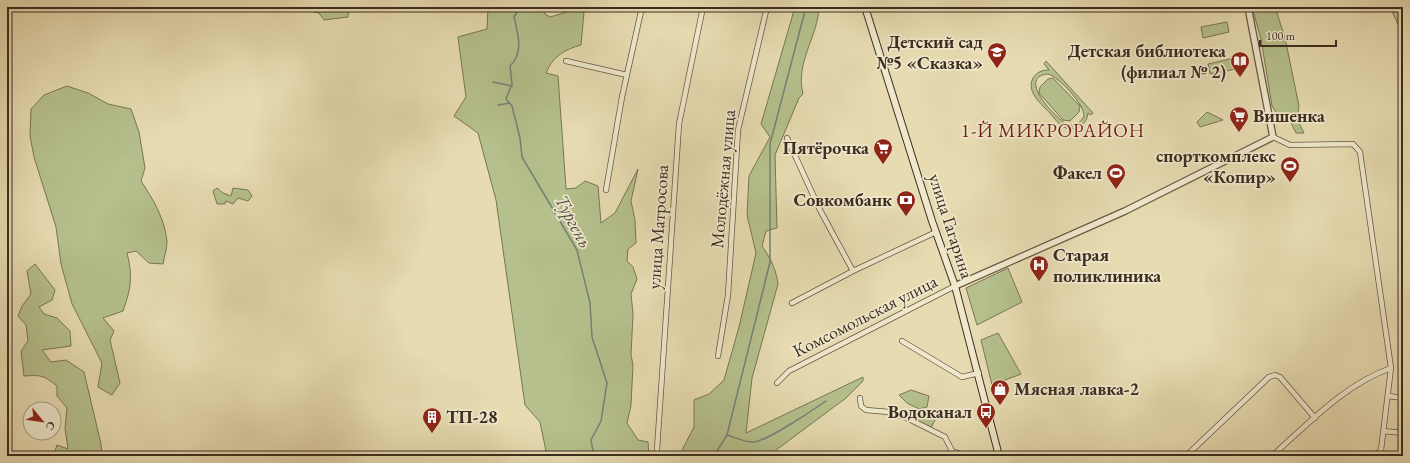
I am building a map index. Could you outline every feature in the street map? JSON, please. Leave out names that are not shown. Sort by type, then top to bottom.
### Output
[{"type":"main road","name":"улица Гагарина","points":[[865,7],[936,232],[955,286],[999,456]]},
{"type":"street","points":[[606,190],[627,75],[642,7]]},
{"type":"street","name":"улица Матросова","points":[[657,450],[679,124],[703,7]]},
{"type":"street","name":"Молодёжная улица","points":[[718,356],[728,294],[738,130],[767,7]]},
{"type":"street","points":[[1248,7],[1273,137],[1290,145],[1353,144],[1360,152],[1391,368],[1381,450],[1382,456]]},
{"type":"street","points":[[566,62],[627,75]]},
{"type":"street","name":"Комсомольская улица","points":[[777,383],[789,371],[955,286],[1125,211],[1273,137]]},
{"type":"street","points":[[787,138],[820,210],[853,271]]},
{"type":"street","points":[[792,303],[853,271],[936,232]]},
{"type":"street","points":[[902,341],[962,377],[978,373]]},
{"type":"street","points":[[1272,456],[1314,418],[1355,387],[1378,373],[1391,368]]},
{"type":"street","points":[[1186,456],[1269,377],[1275,375],[1280,377],[1314,418]]},
{"type":"street","points":[[1388,396],[1403,398]]},
{"type":"street","points":[[860,398],[861,406],[866,410],[889,412],[907,418],[945,437],[952,451],[966,456]]},
{"type":"street","points":[[1383,431],[1403,433]]},
{"type":"street","points":[[1375,456],[1381,450]]},
{"type":"green space","points":[[308,7],[349,7],[348,17],[324,20],[319,13],[309,11]]},
{"type":"green space","points":[[488,7],[544,7],[545,14],[550,17],[567,12],[571,7],[576,7],[584,12],[581,45],[564,51],[555,58],[546,73],[558,76],[566,189],[576,188],[585,181],[598,186],[601,223],[615,213],[638,169],[631,201],[635,220],[636,243],[628,249],[627,261],[633,267],[637,279],[631,294],[633,314],[631,355],[633,365],[631,405],[627,423],[638,440],[648,442],[649,456],[547,456],[540,422],[525,405],[496,200],[478,133],[454,116],[466,97],[458,37],[487,29]]},
{"type":"green space","points":[[795,7],[819,7],[818,18],[804,60],[801,82],[803,94],[799,98],[775,155],[777,228],[766,231],[762,246],[773,264],[778,284],[752,378],[746,433],[863,377],[863,381],[846,398],[768,456],[679,456],[694,427],[694,400],[709,394],[724,380],[739,327],[756,253],[747,215],[749,176],[770,137],[761,124]]},
{"type":"green space","points":[[1252,7],[1275,7],[1285,38],[1299,106],[1297,119],[1304,133],[1296,133],[1289,119],[1277,114],[1272,106],[1261,39]]},
{"type":"green space","points":[[1390,7],[1403,7],[1403,38],[1402,33]]},
{"type":"green space","points":[[1227,22],[1229,32],[1203,38],[1201,27]]},
{"type":"green space","points":[[1234,58],[1236,69],[1210,74],[1208,64]]},
{"type":"green space","points":[[1046,61],[1093,113],[1091,115],[1088,113],[1084,124],[1078,128],[1070,129],[1063,127],[1039,102],[1033,93],[1031,83],[1033,78],[1042,71],[1049,70],[1044,64]],"holes":[[[1048,74],[1064,85],[1076,98],[1084,116],[1080,122],[1069,125],[1057,117],[1042,100],[1037,91],[1036,83],[1039,77]]]},
{"type":"green space","points":[[1053,78],[1080,106],[1079,112],[1070,121],[1063,120],[1039,93],[1040,87],[1048,79]]},
{"type":"green space","points":[[67,86],[88,93],[108,104],[131,109],[139,132],[145,168],[141,181],[158,210],[166,234],[167,245],[163,264],[149,263],[136,251],[127,253],[130,269],[130,282],[128,296],[123,311],[103,318],[114,331],[110,340],[120,383],[112,395],[98,387],[102,363],[72,304],[61,264],[56,227],[34,157],[30,136],[31,109],[44,95]]},
{"type":"green space","points":[[1207,112],[1223,120],[1200,127],[1197,122]]},
{"type":"green space","points":[[217,188],[223,193],[231,196],[233,188],[248,190],[252,196],[248,201],[238,198],[233,204],[226,201],[225,204],[217,204],[213,191]]},
{"type":"green space","points":[[35,264],[55,290],[52,300],[39,307],[44,314],[57,318],[70,331],[71,346],[42,350],[51,362],[66,360],[84,372],[101,444],[102,456],[63,456],[55,451],[57,445],[68,449],[65,428],[67,408],[57,396],[57,386],[52,382],[42,376],[24,376],[21,351],[28,341],[26,325],[18,316],[22,306],[31,294],[27,271]]},
{"type":"green space","points":[[1008,268],[1022,302],[977,325],[966,288]]},
{"type":"green space","points":[[998,333],[1021,374],[992,385],[981,340]]},
{"type":"green space","points":[[911,390],[929,396],[927,407],[919,409],[907,403],[899,395]]},
{"type":"green space","points":[[920,410],[936,418],[931,428],[915,420]]},
{"type":"waterway","name":"Тургень","points":[[520,7],[514,17],[519,43],[517,55],[510,66],[512,84],[506,99],[512,106],[520,138],[522,157],[577,250],[590,303],[592,337],[607,383],[601,421],[591,440],[593,451],[597,456]]},
{"type":"waterway","points":[[714,456],[727,435],[770,262],[770,144],[806,7]]},
{"type":"waterway","points":[[493,82],[512,86]]},
{"type":"waterway","points":[[498,105],[510,103]]},
{"type":"waterway","points":[[727,435],[740,440],[754,442],[760,440],[790,424],[826,401]]},
{"type":"place","name":"Детский сад №5 «Сказка»","points":[[997,69]]},
{"type":"place","name":"Детская библиотека (филиал № 2)","points":[[1240,78]]},
{"type":"place","name":"Вишенка","points":[[1239,133]]},
{"type":"place","name":"Пятёрочка","points":[[883,165]]},
{"type":"place","name":"спорткомплекс «Копир»","points":[[1290,183]]},
{"type":"place","name":"Факел","points":[[1116,190]]},
{"type":"place","name":"Совкомбанк","points":[[906,217]]},
{"type":"place","name":"Старая поликлиника","points":[[1039,282]]},
{"type":"place","name":"Мясная лавка-2","points":[[1000,406]]},
{"type":"place","name":"Водоканал","points":[[986,429]]},
{"type":"place","name":"ТП-28","points":[[432,434]]},
{"type":"district","name":"1-Й МИКРОРАЙОН","points":[[1053,130]]}]
